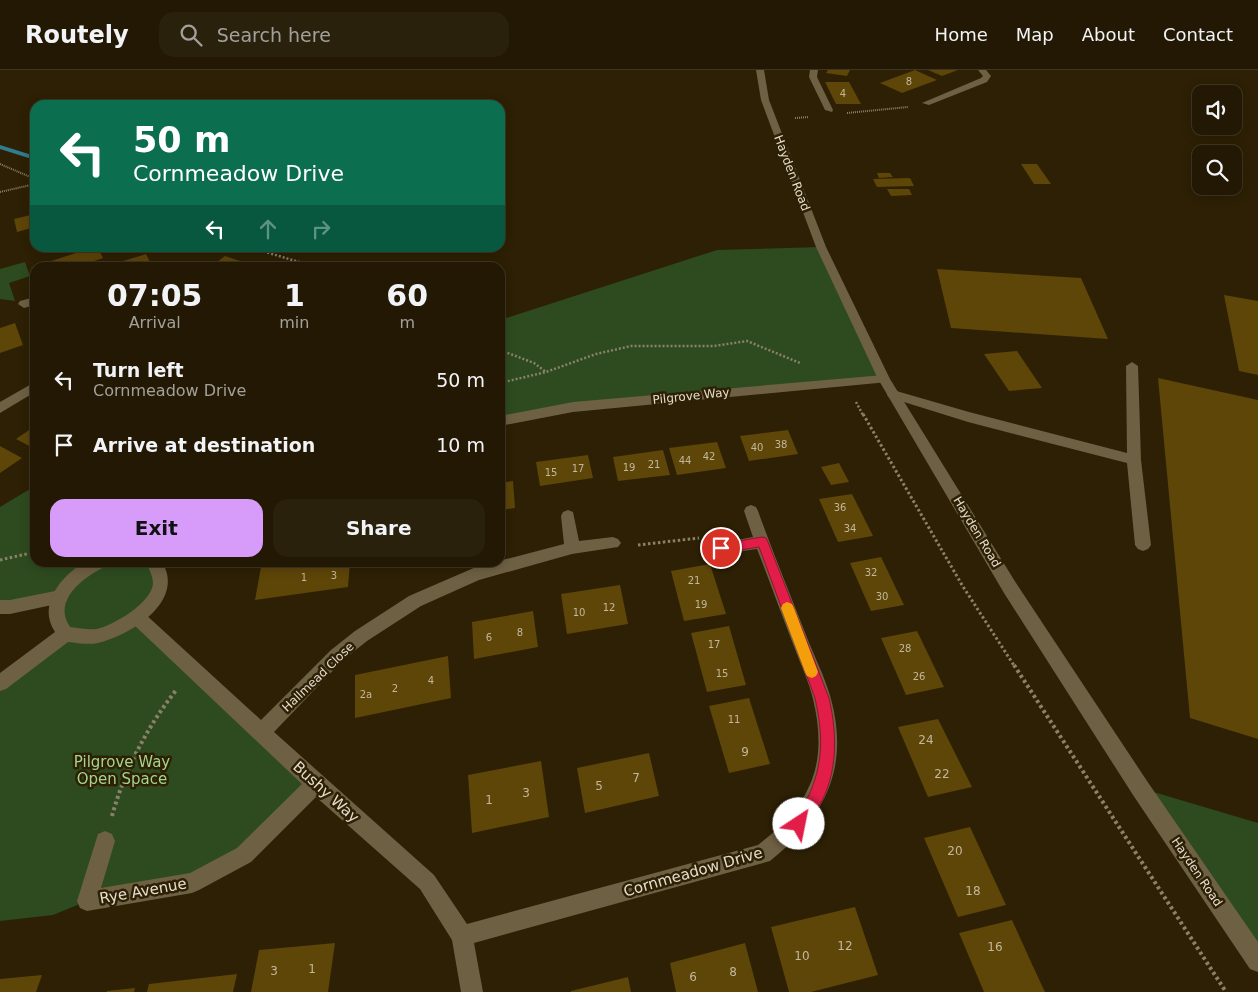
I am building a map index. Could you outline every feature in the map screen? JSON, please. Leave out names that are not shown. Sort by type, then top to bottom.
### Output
[{"type":"street","name":"Hayden Road","points":[[760,70],[764,100],[821,247],[884,379],[1021,604],[1140,788],[1258,961]]},
{"type":"street","points":[[814,70],[813,77],[829,110]]},
{"type":"street","points":[[926,103],[984,80],[987,76],[982,70]]},
{"type":"street","points":[[1132,366],[1134,460],[1143,545]]},
{"type":"street","name":"Pilgrove Way","points":[[505,421],[573,407],[844,381],[884,379]]},
{"type":"street","points":[[0,408],[30,389]]},
{"type":"street","points":[[893,394],[968,417],[1134,460]]},
{"type":"street","name":"Cornmeadow Drive","points":[[462,936],[763,854],[799,824],[812,805],[823,779],[828,752],[828,724],[822,698],[751,511]]},
{"type":"street","points":[[568,516],[572,548]]},
{"type":"street","points":[[721,548],[762,542]]},
{"type":"street","name":"Hallmead Close","points":[[505,566],[572,548],[613,543]]},
{"type":"street","points":[[65,634],[57,621],[57,605],[60,597],[78,575],[91,567]]},
{"type":"street","points":[[0,683],[65,634],[96,637],[119,630],[138,618],[158,591],[161,583],[160,567]]},
{"type":"street","name":"Hallmead Close","points":[[261,733],[337,655],[361,636],[408,605],[446,586],[476,574],[502,567]]},
{"type":"street","points":[[0,607],[60,597]]},
{"type":"street","name":"Bushy Way","points":[[138,618],[316,784],[427,882],[462,936],[472,992]]},
{"type":"street","name":"Rye Avenue","points":[[105,841],[87,901],[192,883],[244,855],[316,784]]},
{"type":"path","points":[[0,164],[30,177]]},
{"type":"path","points":[[0,192],[30,185]]},
{"type":"path","points":[[266,252],[300,262]]},
{"type":"path","points":[[505,382],[546,372],[596,354],[631,346],[714,346],[747,341],[844,381],[962,585],[1226,992]]},
{"type":"path","points":[[505,352],[534,363],[546,372]]},
{"type":"path","points":[[613,543],[633,546],[705,537],[721,548]]},
{"type":"path","points":[[0,560],[30,553]]},
{"type":"path","points":[[105,841],[115,802],[133,760],[161,708],[194,670]]},
{"type":"green space","points":[[821,247],[884,379],[573,407],[505,420],[505,318],[717,250]]},
{"type":"green space","points":[[25,262],[30,276],[9,283],[15,301],[0,299],[0,269]]},
{"type":"green space","name":"Pilgrove Way Open Space","points":[[30,489],[30,567],[158,567],[160,575],[138,617],[316,784],[244,855],[192,883],[87,901],[53,915],[0,921],[0,683],[65,633],[57,605],[0,607],[0,507]]},
{"type":"green space","points":[[1140,788],[1258,823],[1258,961]]},
{"type":"building","points":[[828,70],[850,70],[847,76],[826,73]]},
{"type":"building","points":[[915,70],[937,80],[902,93],[880,83]]},
{"type":"building","points":[[928,70],[958,70],[942,76]]},
{"type":"building","points":[[825,82],[849,82],[861,104],[836,104]]},
{"type":"building","points":[[1021,164],[1037,164],[1051,184],[1034,184]]},
{"type":"building","points":[[877,173],[890,173],[893,177],[879,178]]},
{"type":"building","points":[[910,178],[914,186],[877,187],[873,179]]},
{"type":"building","points":[[887,189],[909,189],[912,195],[891,196]]},
{"type":"building","points":[[30,215],[30,228],[17,232],[14,219]]},
{"type":"building","points":[[79,252],[100,252],[103,258],[91,262],[48,262]]},
{"type":"building","points":[[146,254],[150,262],[120,262]]},
{"type":"building","points":[[225,256],[243,262],[217,262]]},
{"type":"building","points":[[937,269],[1081,278],[1108,339],[951,328]]},
{"type":"building","points":[[1224,295],[1258,301],[1258,375],[1239,371]]},
{"type":"building","points":[[15,323],[23,345],[0,353],[0,328]]},
{"type":"building","points":[[1017,351],[1042,388],[1009,391],[984,354]]},
{"type":"building","points":[[1158,378],[1258,400],[1258,739],[1190,718]]},
{"type":"building","points":[[30,429],[30,446],[16,439]]},
{"type":"building","points":[[788,430],[798,454],[749,461],[740,436]]},
{"type":"building","points":[[717,442],[726,468],[677,475],[669,448]]},
{"type":"building","points":[[0,446],[22,458],[0,473]]},
{"type":"building","points":[[663,450],[670,475],[618,481],[613,457]]},
{"type":"building","points":[[588,455],[593,478],[540,486],[536,462]]},
{"type":"building","points":[[839,463],[849,482],[831,485],[821,467]]},
{"type":"building","points":[[513,481],[515,508],[505,509],[505,482]]},
{"type":"building","points":[[852,494],[873,536],[838,542],[819,499]]},
{"type":"building","points":[[881,557],[904,605],[871,611],[850,563]]},
{"type":"building","points":[[710,564],[726,614],[684,621],[671,571]]},
{"type":"building","points":[[261,567],[350,567],[348,587],[255,600]]},
{"type":"building","points":[[620,585],[628,624],[567,634],[561,594]]},
{"type":"building","points":[[533,611],[538,647],[474,659],[472,622]]},
{"type":"building","points":[[729,626],[746,685],[707,692],[691,633]]},
{"type":"building","points":[[917,631],[944,687],[906,695],[881,638]]},
{"type":"building","points":[[448,656],[451,698],[355,718],[355,675]]},
{"type":"building","points":[[749,698],[770,764],[729,773],[709,706]]},
{"type":"building","points":[[938,719],[972,787],[928,797],[898,727]]},
{"type":"building","points":[[649,753],[659,796],[585,813],[577,768]]},
{"type":"building","points":[[541,761],[549,817],[472,833],[468,775]]},
{"type":"building","points":[[970,827],[1006,905],[958,917],[924,838]]},
{"type":"building","points":[[855,907],[878,975],[811,992],[789,992],[771,927]]},
{"type":"building","points":[[1012,920],[1045,992],[984,992],[959,933]]},
{"type":"building","points":[[335,943],[328,992],[251,992],[259,950]]},
{"type":"building","points":[[745,943],[758,992],[676,992],[670,963]]},
{"type":"building","points":[[237,974],[233,992],[147,992],[149,984]]},
{"type":"building","points":[[42,975],[36,992],[0,992],[0,979]]},
{"type":"building","points":[[628,977],[631,992],[571,992],[571,991]]},
{"type":"building","points":[[135,988],[134,992],[107,992],[107,991]]},
{"type":"waterway","points":[[0,147],[30,156]]},
{"type":"slow traffic","points":[[787,608],[812,672]]},
{"type":"route","points":[[721,548],[762,542],[822,698],[828,724],[828,752],[823,779],[812,805],[799,824]]}]
